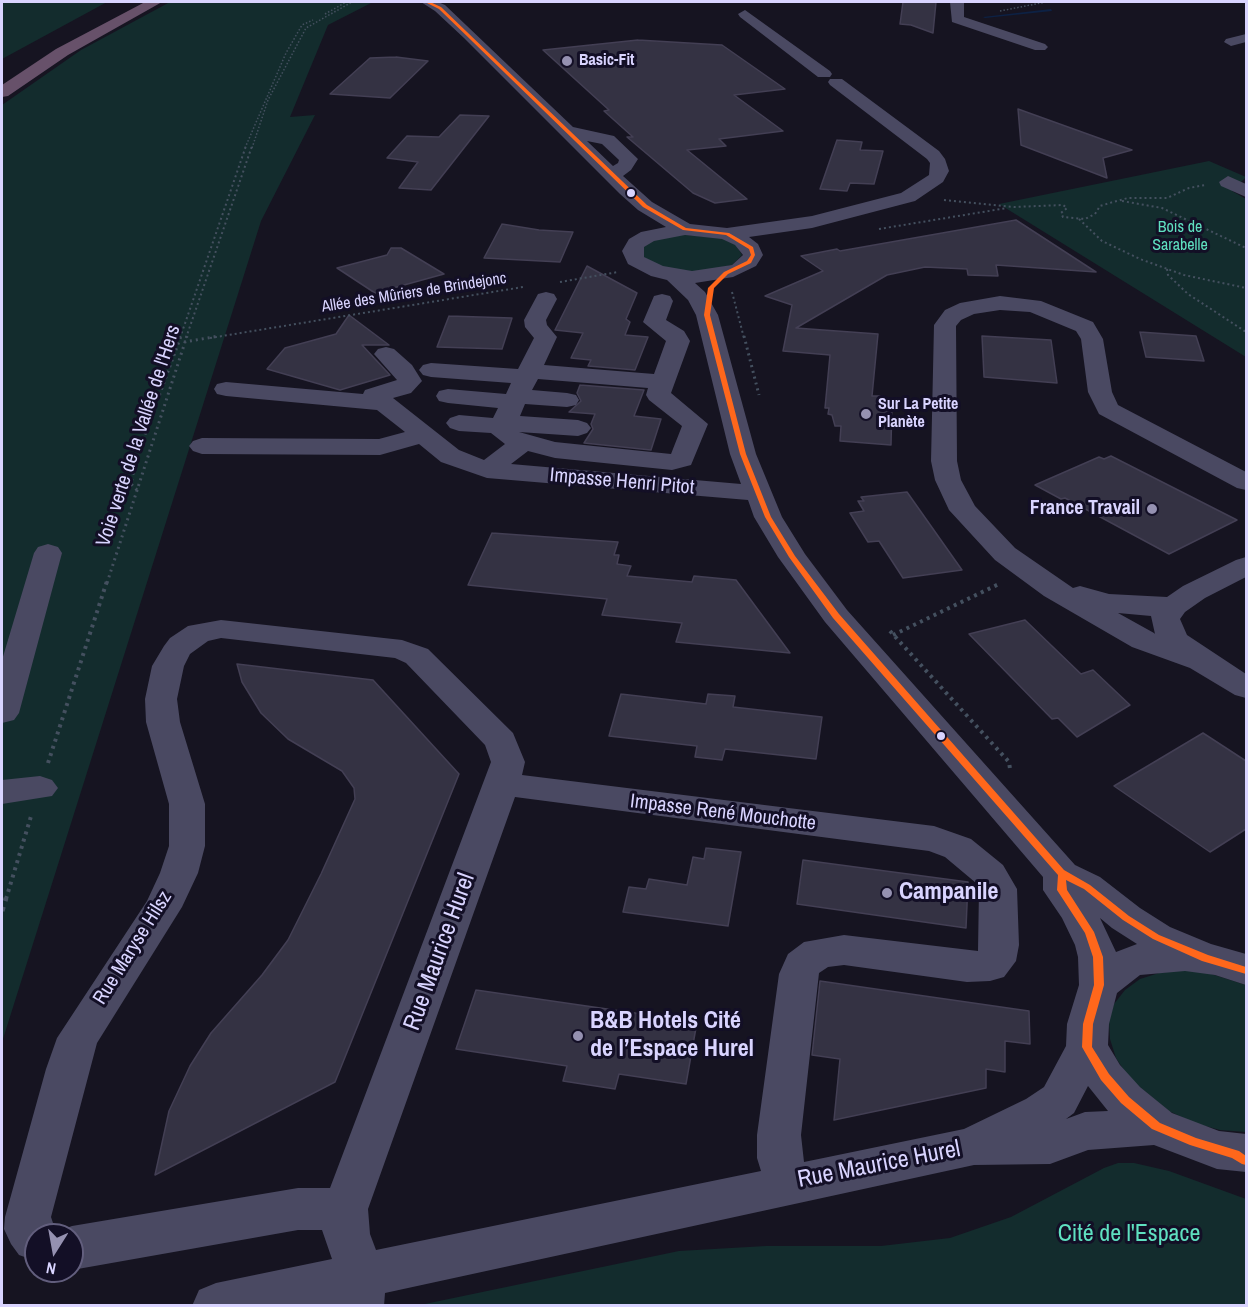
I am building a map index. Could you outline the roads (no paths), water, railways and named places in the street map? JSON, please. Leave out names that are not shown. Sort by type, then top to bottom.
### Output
[{"type":"highway","points":[[106,11],[124,2]]},
{"type":"highway","points":[[2,92],[62,52],[154,2]]},
{"type":"street","points":[[957,2],[957,19],[1040,47]]},
{"type":"street","points":[[435,4],[567,132],[608,140],[629,159],[625,166],[612,175],[645,206],[685,230]]},
{"type":"street","points":[[728,281],[710,276],[675,276],[645,268],[635,260],[632,251],[636,243],[648,236],[685,230],[727,234],[812,222],[908,197],[936,178],[940,171],[939,163],[923,146],[745,14]]},
{"type":"street","points":[[1231,42],[1246,38]]},
{"type":"street","points":[[1218,183],[1246,191]]},
{"type":"street","points":[[645,206],[648,236]]},
{"type":"street","points":[[751,248],[812,222]]},
{"type":"street","points":[[707,315],[711,288],[728,281],[753,255],[751,248],[727,234]]},
{"type":"street","points":[[675,276],[698,297],[707,315],[743,454],[757,493],[792,557],[836,616],[1062,874],[1087,886],[1126,918],[1156,937],[1205,958],[1246,970]]},
{"type":"street","points":[[541,290],[535,320],[536,327],[546,337],[515,399],[503,432],[524,442],[555,450],[672,462],[682,459],[694,424],[660,399],[658,395],[678,341],[676,336],[654,322],[662,301]]},
{"type":"street","points":[[1201,661],[1143,640],[1106,621],[1005,554],[974,524],[954,496],[944,462],[943,331],[947,320],[968,308],[988,304],[1023,304],[1058,313],[1077,322],[1085,327],[1092,339],[1100,392],[1108,409],[1120,418],[1246,482]]},
{"type":"street","points":[[384,403],[374,395],[402,388],[410,381],[404,370],[386,354]]},
{"type":"street","points":[[431,370],[515,399],[578,428]]},
{"type":"street","points":[[459,423],[515,399],[663,382]]},
{"type":"street","points":[[226,389],[384,403]]},
{"type":"street","points":[[448,396],[567,400]]},
{"type":"street","name":"Impasse Henri Pitot","points":[[384,403],[450,456],[487,470],[757,493]]},
{"type":"street","points":[[202,446],[380,447],[423,435]]},
{"type":"street","points":[[487,470],[524,442]]},
{"type":"street","points":[[2,713],[48,553]]},
{"type":"street","points":[[1028,570],[1061,588],[1106,603],[1155,607],[1174,606]]},
{"type":"street","points":[[1239,579],[1194,592],[1167,612],[1165,619],[1167,630],[1173,640],[1201,661],[1246,688]]},
{"type":"street","name":"Rue Maryse Hilsz","points":[[28,1223],[67,1069],[78,1038],[163,907],[179,873],[187,846],[187,804],[163,722],[161,699],[168,666],[174,653],[181,645],[199,633],[232,629],[393,647],[417,656]]},
{"type":"street","name":"Rue Maurice Hurel","points":[[360,1291],[346,1234],[345,1209],[502,784],[508,762],[504,746],[417,656]]},
{"type":"street","name":"Impasse René Mouchotte","points":[[502,784],[944,841],[974,858],[995,881],[998,889],[999,945],[996,961],[983,968],[844,950],[818,953],[802,965],[779,1135],[780,1158],[788,1183]]},
{"type":"street","points":[[2,792],[40,788]]},
{"type":"street","points":[[1062,874],[1062,890],[1077,911],[1095,945],[1098,957],[1099,985],[1088,1024],[1087,1047],[1105,1077],[1125,1100],[1156,1126],[1194,1143],[1243,1156]]},
{"type":"street","points":[[1099,985],[1126,964],[1142,958],[1166,955],[1205,958]]},
{"type":"street","name":"Rue Maurice Hurel","points":[[974,1146],[1042,1112],[1059,1100],[1087,1047]]},
{"type":"street","name":"Rue Maurice Hurel","points":[[216,1305],[360,1291],[788,1183],[974,1146],[1050,1145],[1085,1131],[1156,1126]]},
{"type":"street","points":[[84,1246],[298,1209],[345,1209]]},
{"type":"waterway","points":[[985,17],[1051,10]]},
{"type":"place","name":"Basic-Fit","points":[[567,61]]},
{"type":"place","name":"Sur La Petite Planète","points":[[866,414]]},
{"type":"place","name":"France Travail","points":[[1152,509]]},
{"type":"place","name":"Campanile","points":[[887,893]]},
{"type":"place","name":"B&B Hotels Cité de l’Espace Hurel","points":[[578,1036]]},
{"type":"park label","name":"Bois de Sarabelle","points":[[1180,237]]},
{"type":"park label","name":"Cité de l'Espace","points":[[1129,1235]]}]
